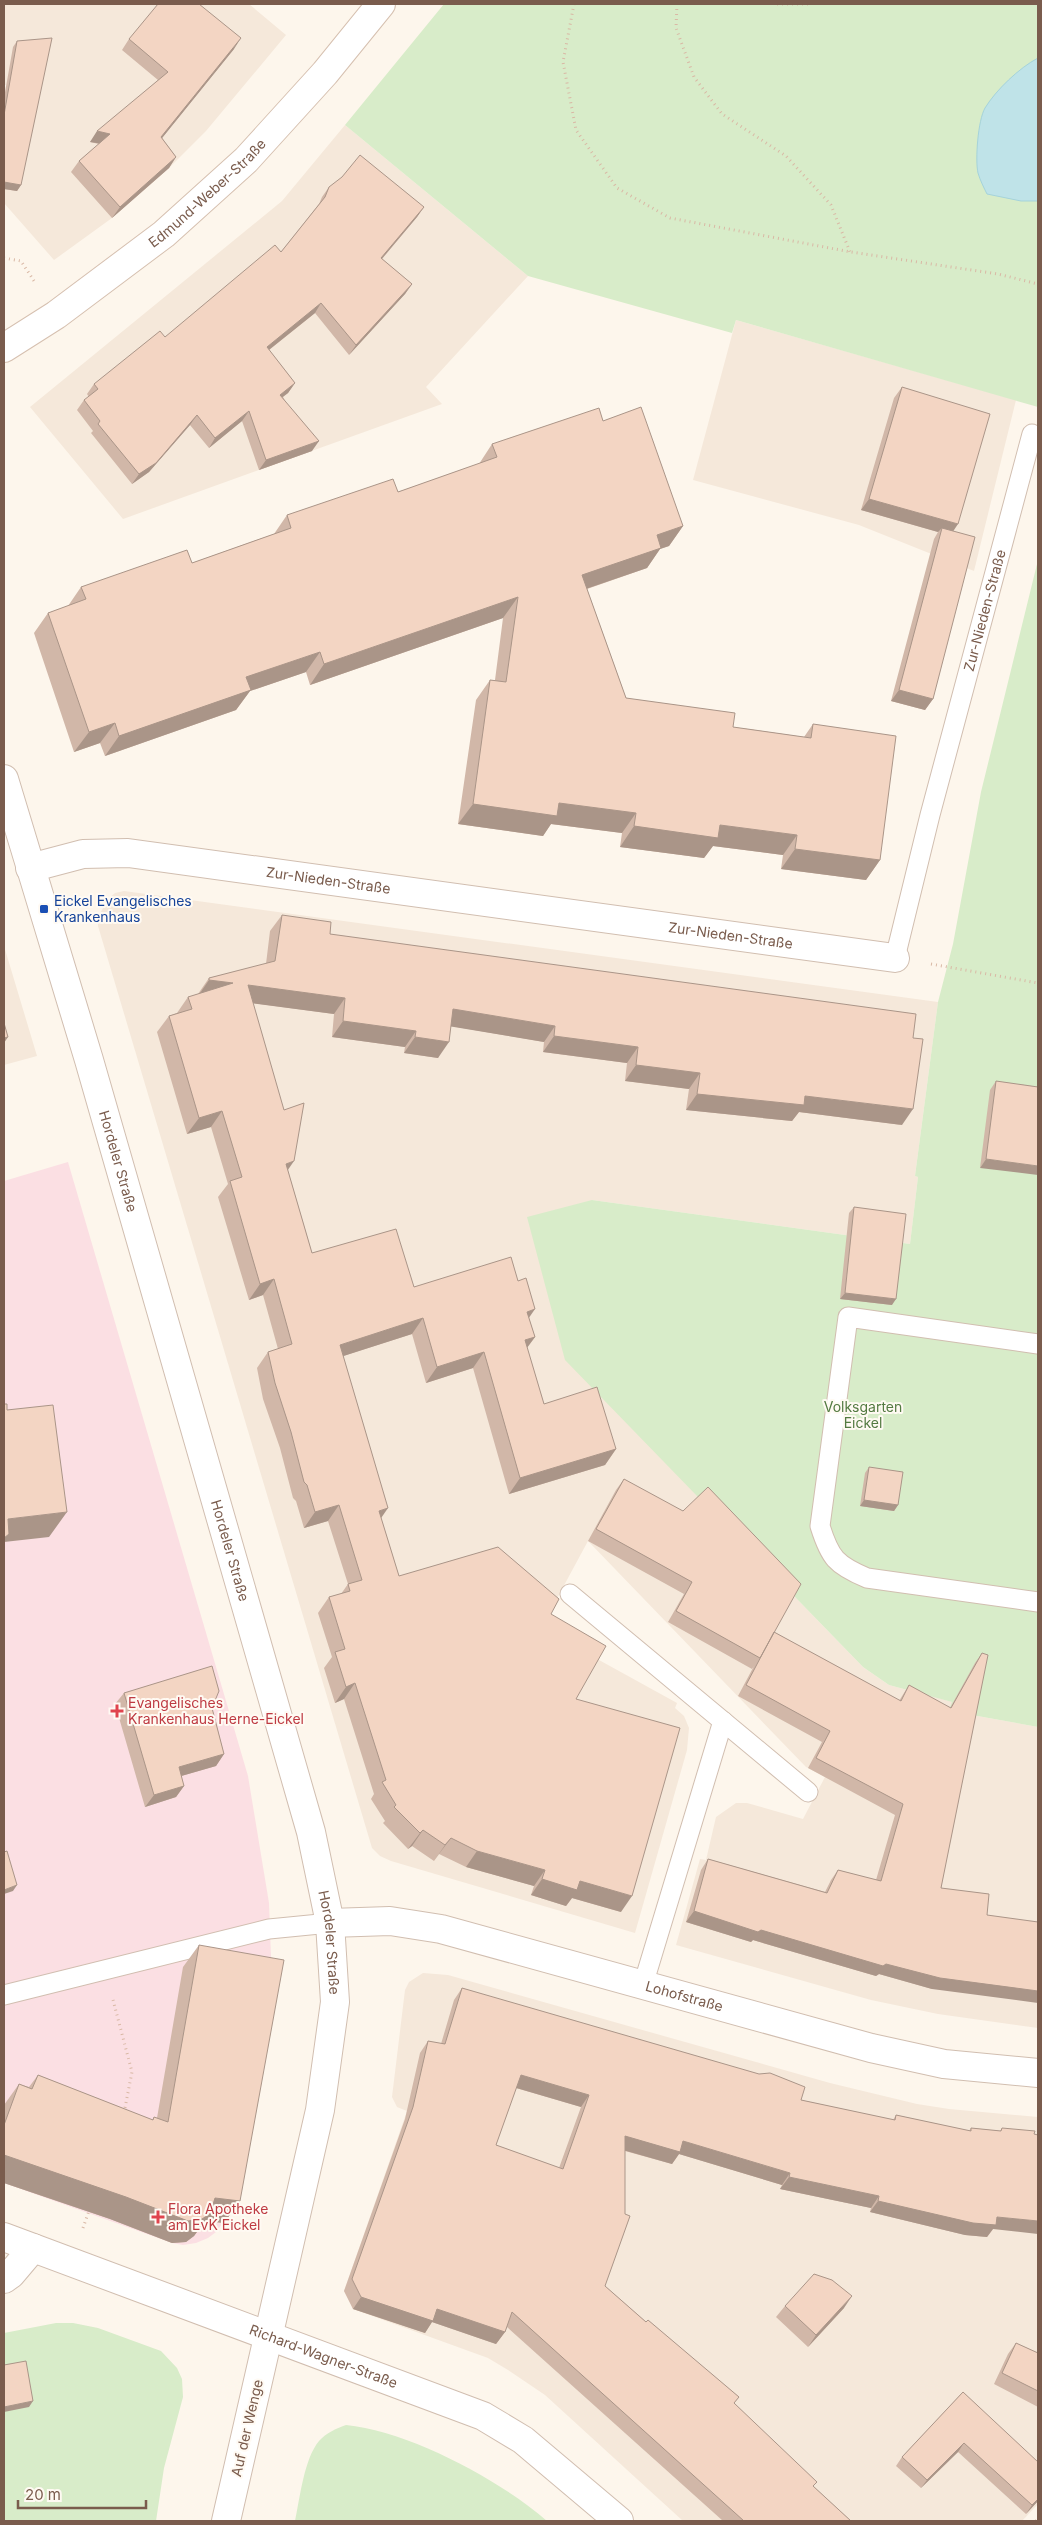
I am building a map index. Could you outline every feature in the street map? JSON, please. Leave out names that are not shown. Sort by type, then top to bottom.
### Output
[{"type":"street","name":"Edmund-Weber-Straße","points":[[4,348],[56,315],[164,234],[246,160],[325,73],[381,4]]},
{"type":"street","name":"Hordeler Straße","points":[[4,779],[89,1060],[311,1832],[330,1923],[335,2002],[320,2110],[269,2335]]},
{"type":"street","name":"Zur-Nieden-Straße","points":[[30,868],[83,854],[128,853],[895,958]]},
{"type":"street","name":"Lohofstraße","points":[[330,1923],[390,1921],[441,1930],[871,2048],[944,2064],[1038,2073]]},
{"type":"street","name":"Richard-Wagner-Straße","points":[[4,2237],[483,2416],[523,2440],[618,2521]]},
{"type":"street","points":[[4,2279],[11,2274],[33,2248]]},
{"type":"street","name":"Auf der Wenge","points":[[226,2521],[269,2335]]},
{"type":"lane","name":"Zur-Nieden-Straße","points":[[895,958],[930,815],[1032,434]]},
{"type":"lane","points":[[1038,1344],[848,1318],[820,1526],[827,1549],[843,1568],[867,1578],[1038,1602]]},
{"type":"lane","points":[[570,1594],[808,1792]]},
{"type":"lane","points":[[643,1984],[723,1721]]},
{"type":"lane","points":[[4,1996],[269,1930],[330,1923]]},
{"type":"path","points":[[574,4],[563,62],[576,130],[617,188],[670,218],[850,252],[998,274],[1038,284]]},
{"type":"path","points":[[677,4],[676,28],[694,77],[722,114],[786,156],[831,205],[850,252]]},
{"type":"path","points":[[777,4],[811,4]]},
{"type":"path","points":[[4,258],[20,261],[56,315]]},
{"type":"path","points":[[895,958],[1038,984]]},
{"type":"path","points":[[106,1970],[132,2072],[123,2118]]},
{"type":"path","points":[[70,2262],[94,2199]]},
{"type":"shaded area","points":[[4,4],[249,4],[286,35],[206,131],[169,168],[112,218],[54,260],[4,203],[4,98],[6,85],[4,85]]},
{"type":"shaded area","points":[[345,125],[528,276],[426,387],[442,404],[123,519],[30,407],[282,201]]},
{"type":"shaded area","points":[[736,320],[1016,400],[974,571],[859,525],[693,480]]},
{"type":"shaded area","points":[[124,891],[938,1002],[915,1176],[918,1177],[910,1244],[592,1200],[700,1499],[863,1667],[889,1685],[953,1702],[950,1707],[972,1715],[1038,1727],[1038,2028],[938,2014],[871,2000],[676,1945],[700,1859],[706,1860],[716,1817],[736,1803],[747,1803],[803,1819],[825,1777],[806,1767],[588,1541],[541,1628],[677,1703],[675,1708],[684,1716],[689,1728],[687,1750],[635,1933],[391,1861],[380,1856],[372,1848],[98,926],[98,917],[108,899],[115,893]]},
{"type":"shaded area","points":[[4,946],[37,1056],[4,1065]]},
{"type":"shaded area","name":"Evangelisches Krankenhaus Herne-Eickel","points":[[68,1162],[248,1776],[269,1903],[271,1957],[266,2028],[230,2214],[216,2232],[208,2238],[196,2243],[183,2245],[172,2243],[4,2183],[4,1181]]},
{"type":"shaded area","points":[[423,1973],[448,1975],[830,2083],[917,2104],[949,2109],[1038,2117],[1038,2504],[1022,2521],[683,2521],[545,2395],[508,2370],[488,2358],[353,2309],[344,2291],[407,2111],[397,2107],[392,2097],[405,1990],[409,1982]]},
{"type":"green space","points":[[444,4],[1038,4],[1038,407],[736,320],[732,333],[528,276],[345,125]]},
{"type":"green space","name":"Volksgarten Eickel","points":[[1038,560],[1038,1727],[972,1715],[950,1707],[952,1702],[889,1685],[863,1667],[565,1360],[527,1217],[592,1200],[910,1244],[918,1177],[915,1176],[938,1002],[953,944],[981,792]]},
{"type":"green space","points":[[56,2323],[73,2323],[98,2328],[161,2351],[177,2368],[182,2379],[183,2397],[164,2468],[156,2521],[4,2521],[4,2333]]},
{"type":"green space","points":[[346,2425],[371,2429],[425,2447],[479,2474],[527,2505],[547,2521],[295,2521],[303,2479],[314,2449],[325,2436],[335,2429]]},
{"type":"water","points":[[1038,58],[1038,201],[1021,201],[987,194],[977,167],[978,140],[985,108],[1016,73]]},
{"type":"building","points":[[158,4],[199,4],[241,38],[161,137],[176,157],[120,207],[79,161],[110,134],[97,131],[168,72],[129,39]]},
{"type":"building","points":[[52,38],[21,185],[4,182],[4,115],[17,41]]},
{"type":"building","points":[[360,155],[424,207],[381,258],[412,284],[356,345],[321,303],[267,347],[295,383],[280,395],[319,441],[266,460],[249,411],[215,438],[197,415],[156,463],[139,474],[98,424],[100,421],[84,400],[98,389],[94,384],[160,331],[165,337],[275,245],[281,252],[325,197],[329,187],[342,177]]},
{"type":"building","points":[[902,387],[990,414],[958,524],[869,499]]},
{"type":"building","points":[[641,407],[683,526],[657,535],[661,548],[582,575],[626,698],[735,713],[733,727],[811,738],[813,724],[896,736],[880,860],[795,849],[797,835],[720,825],[718,838],[634,826],[636,813],[559,803],[557,816],[473,804],[490,680],[506,682],[518,597],[324,664],[320,652],[246,677],[251,690],[119,736],[115,723],[89,732],[48,613],[86,599],[81,587],[187,550],[192,563],[291,528],[287,515],[393,479],[398,492],[497,457],[492,444],[599,408],[603,421]]},
{"type":"building","points":[[942,528],[975,537],[933,699],[899,690]]},
{"type":"building","points":[[282,915],[331,922],[330,934],[916,1014],[913,1038],[923,1039],[913,1109],[805,1096],[804,1105],[697,1094],[700,1073],[636,1065],[638,1047],[554,1036],[555,1026],[453,1009],[449,1042],[415,1037],[416,1031],[343,1021],[345,998],[248,985],[284,1110],[304,1103],[294,1161],[286,1164],[312,1253],[396,1229],[414,1287],[511,1257],[518,1281],[526,1278],[535,1309],[527,1312],[535,1337],[525,1340],[544,1404],[597,1387],[616,1449],[520,1478],[484,1352],[437,1367],[423,1318],[340,1345],[388,1508],[379,1511],[399,1576],[498,1547],[559,1599],[551,1614],[606,1646],[576,1699],[680,1728],[632,1896],[580,1881],[577,1890],[542,1879],[545,1870],[477,1851],[451,1838],[445,1845],[423,1830],[420,1833],[394,1807],[396,1805],[382,1782],[386,1780],[355,1683],[346,1687],[335,1652],[345,1649],[329,1597],[350,1591],[348,1584],[362,1580],[339,1505],[315,1512],[307,1485],[304,1482],[291,1432],[275,1383],[268,1352],[292,1344],[274,1279],[260,1284],[230,1181],[242,1177],[222,1111],[199,1118],[169,1016],[192,1009],[188,997],[233,983],[209,980],[209,978],[275,961]]},
{"type":"building","points":[[4,1023],[8,1037],[4,1038]]},
{"type":"building","points":[[996,1081],[1038,1087],[1038,1166],[986,1159]]},
{"type":"building","points":[[854,1207],[906,1214],[896,1299],[845,1293]]},
{"type":"building","points":[[4,1404],[7,1404],[7,1410],[53,1405],[67,1512],[8,1519],[9,1534],[4,1538]]},
{"type":"building","points":[[869,1467],[903,1472],[898,1505],[864,1500]]},
{"type":"building","points":[[624,1479],[683,1511],[708,1487],[801,1584],[760,1658],[676,1611],[692,1582],[596,1529]]},
{"type":"building","points":[[774,1632],[901,1701],[909,1685],[951,1708],[982,1653],[988,1655],[941,1888],[989,1894],[987,1915],[1038,1922],[1038,1991],[940,1978],[886,1964],[883,1966],[761,1930],[758,1932],[694,1911],[708,1859],[827,1893],[838,1870],[881,1881],[903,1804],[816,1758],[830,1731],[746,1685]]},
{"type":"building","points":[[212,1666],[219,1691],[212,1708],[224,1754],[179,1767],[184,1786],[154,1795],[124,1693]]},
{"type":"building","points":[[7,1851],[17,1885],[4,1890],[4,1852]]},
{"type":"building","points":[[199,1945],[284,1960],[240,2201],[215,2198],[210,2214],[202,2219],[188,2221],[126,2197],[4,2155],[4,2125],[19,2084],[32,2089],[38,2075],[153,2120],[154,2117],[168,2122]]},
{"type":"building","points":[[462,1988],[759,2074],[770,2073],[805,2087],[801,2100],[895,2120],[896,2115],[971,2131],[971,2128],[1001,2131],[1002,2128],[1035,2131],[1034,2134],[1038,2135],[1038,2221],[997,2217],[996,2225],[973,2223],[878,2201],[879,2196],[789,2177],[790,2173],[683,2141],[680,2152],[625,2136],[625,2214],[630,2216],[605,2286],[646,2322],[648,2320],[739,2397],[734,2403],[817,2482],[813,2486],[851,2521],[744,2521],[512,2312],[505,2332],[437,2309],[433,2321],[361,2297],[352,2279],[413,2107],[428,2041],[445,2044]],"holes":[[[521,2075],[589,2095],[563,2169],[496,2145]]]},
{"type":"building","points":[[814,2274],[832,2280],[852,2296],[816,2335],[785,2306]]},
{"type":"building","points":[[1016,2343],[1038,2353],[1038,2391],[1002,2373]]},
{"type":"building","points":[[26,2361],[33,2401],[4,2407],[4,2365]]},
{"type":"building","points":[[963,2392],[1038,2462],[1038,2499],[1032,2505],[964,2443],[927,2480],[902,2457]]},
{"type":"place","name":"Eickel Evangelisches Krankenhaus","points":[[44,909]]},
{"type":"place","name":"Evangelisches Krankenhaus Herne-Eickel","points":[[117,1711]]},
{"type":"place","name":"Flora Apotheke am EvK Eickel","points":[[158,2217]]}]
